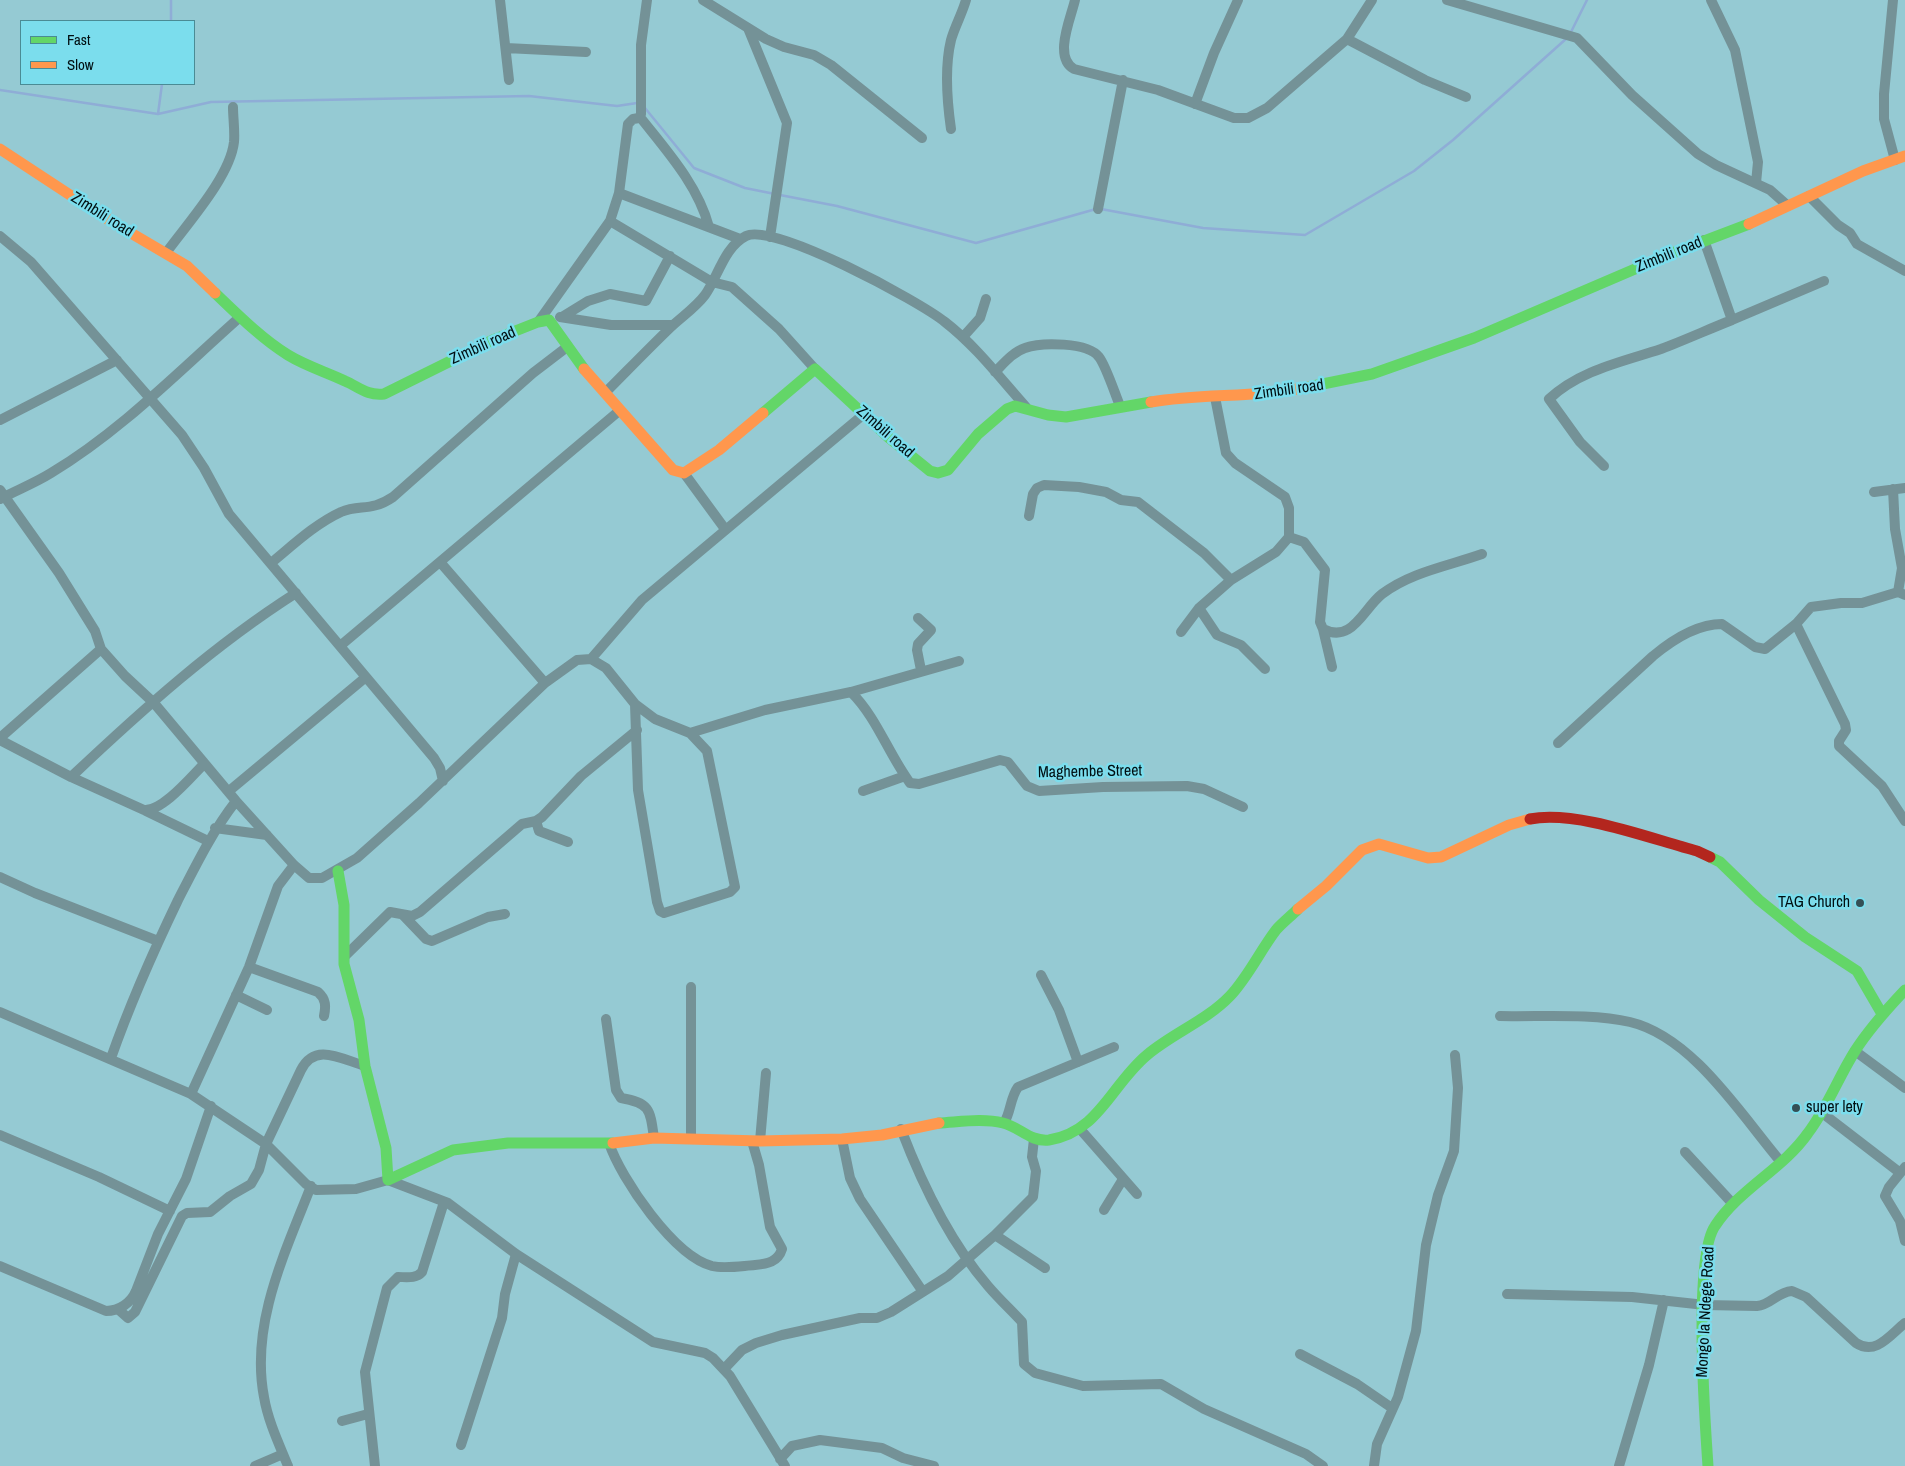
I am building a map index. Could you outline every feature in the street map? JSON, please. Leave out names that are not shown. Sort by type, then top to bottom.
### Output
[{"type":"street","points":[[500,0],[509,80]]},
{"type":"street","points":[[647,0],[641,45],[640,117],[686,180],[698,200],[708,227]]},
{"type":"street","points":[[703,0],[748,28],[784,47],[814,55],[831,65],[922,138]]},
{"type":"street","points":[[951,129],[948,103],[948,62],[951,42],[966,0]]},
{"type":"street","points":[[1076,0],[1064,46],[1064,57],[1068,65],[1158,90],[1234,118],[1248,118],[1268,108],[1282,97],[1347,39],[1372,0]]},
{"type":"street","points":[[1195,104],[1214,53],[1238,0]]},
{"type":"street","points":[[1447,0],[1578,38],[1632,95],[1687,144],[1716,165],[1776,193],[1788,206]]},
{"type":"street","points":[[1711,0],[1736,50],[1758,162],[1756,183]]},
{"type":"street","points":[[1893,0],[1884,94],[1884,119],[1900,158]]},
{"type":"street","points":[[748,28],[787,123],[770,237]]},
{"type":"street","points":[[1347,39],[1425,80],[1466,97]]},
{"type":"street","points":[[506,48],[586,52]]},
{"type":"street","points":[[1098,208],[1123,80]]},
{"type":"street","points":[[166,253],[214,186],[227,164],[234,143],[232,107]]},
{"type":"street","points":[[544,320],[567,277],[610,221],[619,193],[628,124],[640,117]]},
{"type":"street","name":"Zimbili road","points":[[0,149],[102,216],[166,253],[204,282],[240,317],[288,355],[346,381],[361,391],[375,395],[384,394],[417,376],[544,320]]},
{"type":"street","name":"Zimbili road","points":[[815,370],[930,471],[938,473],[948,470],[978,434],[1007,409],[1015,406],[1026,407],[1048,416],[1066,416],[1185,396],[1215,397],[1296,390],[1372,374],[1456,345],[1704,240],[1762,219],[1810,196],[1900,158]]},
{"type":"street","points":[[619,193],[740,239]]},
{"type":"street","points":[[1810,196],[1838,225],[1850,233],[1857,244],[1905,271]]},
{"type":"street","points":[[610,221],[712,282],[732,287],[779,329],[815,370],[786,390],[717,452],[684,473]]},
{"type":"street","points":[[605,393],[673,325],[696,305],[712,282],[718,268],[740,239],[748,235],[757,234],[824,256],[882,284],[944,320],[963,337],[1026,407]]},
{"type":"street","points":[[0,236],[31,262],[188,443],[229,514],[434,758],[440,768],[443,781]]},
{"type":"street","points":[[1704,240],[1732,320]]},
{"type":"street","points":[[562,317],[588,301],[610,294],[646,301],[670,256]]},
{"type":"street","points":[[1604,466],[1580,442],[1560,417],[1549,399],[1560,388],[1583,376],[1661,348],[1824,281]]},
{"type":"street","points":[[963,337],[980,318],[986,299]]},
{"type":"street","points":[[240,317],[150,398],[86,450],[50,474],[1,495],[59,572],[95,631],[101,649],[125,676],[154,703],[236,801],[308,878],[322,878],[338,871],[357,858],[443,781],[546,683],[577,660],[591,658],[642,600],[864,414]]},
{"type":"street","points":[[544,320],[562,317],[611,326],[673,325]]},
{"type":"street","points":[[544,320],[619,411],[673,470],[684,473],[725,529]]},
{"type":"street","points":[[995,372],[1015,353],[1025,348],[1053,345],[1086,347],[1100,357],[1120,406]]},
{"type":"street","points":[[271,563],[328,519],[344,511],[381,505],[393,497],[532,372],[567,347]]},
{"type":"street","points":[[0,420],[117,360]]},
{"type":"street","points":[[1181,632],[1199,608],[1231,580],[1276,552],[1289,537],[1289,508],[1285,497],[1235,462],[1226,453],[1215,397]]},
{"type":"street","points":[[340,646],[619,411]]},
{"type":"street","points":[[1029,516],[1033,494],[1037,488],[1044,485],[1079,487],[1106,492],[1121,500],[1138,502],[1204,553],[1231,580]]},
{"type":"street","points":[[1874,492],[1905,488]]},
{"type":"street","points":[[1558,743],[1668,643],[1683,636],[1722,624],[1761,650],[1769,647],[1796,624],[1811,607],[1841,603],[1862,603],[1901,593],[1902,568],[1895,529],[1893,489]]},
{"type":"street","points":[[1289,537],[1304,542],[1324,570],[1320,622],[1332,667]]},
{"type":"street","points":[[1323,629],[1333,634],[1341,634],[1361,618],[1381,595],[1402,582],[1422,572],[1482,554]]},
{"type":"street","points":[[440,562],[546,683]]},
{"type":"street","points":[[71,777],[154,703],[181,676],[224,642],[296,593]]},
{"type":"street","points":[[1199,608],[1217,635],[1241,645],[1265,669]]},
{"type":"street","points":[[918,618],[931,630],[918,644],[916,650],[921,670]]},
{"type":"street","points":[[1796,624],[1845,724],[1846,730],[1839,741],[1839,746],[1882,786],[1905,821]]},
{"type":"street","points":[[101,649],[0,739],[71,777],[208,840]]},
{"type":"street","points":[[591,658],[606,668],[635,704],[655,719],[690,733],[706,751],[735,887],[730,892],[664,913],[660,910],[657,902],[638,790],[635,704]]},
{"type":"street","points":[[690,733],[765,710],[851,692],[921,670],[959,661]]},
{"type":"street","points":[[229,791],[366,676]]},
{"type":"street","points":[[851,692],[865,706],[905,776],[864,791]]},
{"type":"street","points":[[344,957],[372,932],[387,914],[393,912],[404,915],[416,915],[522,824],[536,821],[581,776],[637,730]]},
{"type":"street","name":"Maghembe Street","points":[[905,776],[910,783],[918,784],[1000,760],[1008,762],[1027,786],[1039,791],[1103,787],[1187,786],[1204,790],[1243,807]]},
{"type":"street","points":[[146,811],[153,810],[174,794],[204,764]]},
{"type":"street","points":[[110,1058],[143,972],[158,941],[208,840],[236,801]]},
{"type":"street","points":[[0,1012],[191,1094],[266,1144],[316,1190],[356,1189],[388,1180],[430,1158],[454,1150],[508,1143],[609,1143],[654,1138],[756,1141],[842,1139],[882,1135],[901,1129],[955,1121],[984,1120],[1004,1123],[1034,1138],[1047,1140],[1080,1129],[1096,1116],[1132,1068],[1147,1055],[1213,1012],[1232,994],[1277,929],[1308,899],[1326,886],[1362,850],[1379,844],[1428,858],[1441,857],[1532,818],[1552,817],[1582,822],[1697,851],[1720,862],[1758,900],[1805,937],[1858,971],[1882,1014]]},
{"type":"street","points":[[536,821],[539,831],[568,842]]},
{"type":"street","points":[[215,828],[267,835]]},
{"type":"street","points":[[191,1094],[249,967],[276,892],[284,877],[294,865]]},
{"type":"street","points":[[338,871],[344,905],[344,957],[348,984],[359,1020],[365,1066],[386,1148],[388,1180]]},
{"type":"street","points":[[0,877],[35,894],[158,941]]},
{"type":"street","points":[[404,915],[426,939],[432,941],[488,918],[505,914]]},
{"type":"street","points":[[249,967],[318,992],[323,997],[326,1006],[324,1016]]},
{"type":"street","points":[[1041,976],[1059,1010],[1078,1062]]},
{"type":"street","points":[[691,987],[691,1138]]},
{"type":"street","name":"Mongo la Ndege Road","points":[[1708,1466],[1703,1399],[1704,1274],[1708,1241],[1714,1227],[1733,1204],[1802,1142],[1855,1051],[1882,1014],[1905,990]]},
{"type":"street","points":[[236,994],[267,1010]]},
{"type":"street","points":[[1500,1016],[1607,1019],[1630,1022],[1661,1034],[1690,1056],[1781,1162]]},
{"type":"street","points":[[606,1019],[616,1090],[621,1098],[640,1101],[645,1106],[649,1113],[654,1138]]},
{"type":"street","points":[[1004,1123],[1010,1114],[1014,1092],[1018,1087],[1114,1047]]},
{"type":"street","points":[[1855,1051],[1905,1088]]},
{"type":"street","points":[[119,1310],[128,1318],[135,1312],[182,1216],[187,1212],[210,1212],[230,1196],[251,1184],[259,1170],[266,1144],[300,1070],[312,1056],[323,1054],[365,1066]]},
{"type":"street","points":[[1374,1466],[1377,1444],[1400,1391],[1416,1331],[1426,1245],[1438,1195],[1454,1151],[1458,1088],[1454,1055]]},
{"type":"street","points":[[609,1143],[621,1171],[665,1233],[676,1243],[712,1266],[738,1267],[774,1261],[782,1249],[770,1227],[766,1212],[756,1141],[766,1073]]},
{"type":"street","points":[[0,1266],[106,1311],[119,1310],[134,1295],[158,1234],[186,1179],[211,1106]]},
{"type":"street","points":[[1821,1112],[1902,1170],[1885,1196],[1900,1221],[1905,1241]]},
{"type":"street","points":[[901,1129],[928,1194],[968,1260],[987,1286],[1022,1322],[1024,1364],[1035,1373],[1083,1386],[1161,1384],[1231,1423],[1306,1454],[1323,1466]]},
{"type":"street","points":[[1080,1129],[1137,1194]]},
{"type":"street","points":[[0,1135],[99,1177],[170,1211]]},
{"type":"street","points":[[724,1369],[742,1350],[756,1343],[782,1335],[860,1318],[877,1318],[892,1312],[968,1260],[996,1235],[1033,1197],[1036,1171],[1032,1157],[1034,1138]]},
{"type":"street","points":[[842,1139],[850,1178],[860,1199],[921,1290]]},
{"type":"street","points":[[1685,1152],[1733,1204]]},
{"type":"street","points":[[1104,1210],[1123,1179]]},
{"type":"street","points":[[388,1180],[444,1202],[516,1254],[653,1342],[705,1353],[724,1369],[783,1463],[792,1446],[820,1440],[882,1448],[903,1458],[934,1466]]},
{"type":"street","points":[[288,1466],[267,1412],[262,1388],[265,1316],[284,1255],[310,1186]]},
{"type":"street","points":[[375,1466],[365,1372],[387,1288],[398,1277],[409,1278],[419,1276],[422,1272],[444,1202]]},
{"type":"street","points":[[996,1235],[1046,1268]]},
{"type":"street","points":[[461,1445],[502,1318],[504,1294],[516,1254]]},
{"type":"street","points":[[1507,1294],[1612,1296],[1705,1305],[1764,1305],[1777,1296],[1792,1291],[1806,1297],[1864,1348],[1879,1345],[1905,1323]]},
{"type":"street","points":[[1619,1466],[1649,1365],[1664,1300]]},
{"type":"street","points":[[1300,1354],[1357,1384],[1392,1408]]},
{"type":"street","points":[[342,1421],[368,1414]]},
{"type":"street","points":[[255,1466],[283,1454]]},
{"type":"waterway","points":[[171,0],[171,20]]},
{"type":"waterway","points":[[1570,34],[1587,0]]},
{"type":"waterway","points":[[1101,209],[1203,228],[1305,235],[1414,171],[1453,140],[1567,38]]},
{"type":"waterway","points":[[158,114],[162,85]]},
{"type":"waterway","points":[[0,90],[158,114],[211,102],[529,96],[617,106],[637,103]]},
{"type":"waterway","points":[[645,108],[694,168],[745,188],[775,194]]},
{"type":"waterway","points":[[780,195],[837,206],[976,243],[1096,209]]},
{"type":"traffic: fast","points":[[1308,387],[1372,374],[1474,338],[1670,254],[1749,224]]},
{"type":"traffic: fast","points":[[215,293],[278,349],[309,366],[373,394],[384,394],[495,339],[538,322],[549,320],[584,369]]},
{"type":"traffic: fast","points":[[763,413],[815,369],[888,437],[930,471],[938,473],[948,470],[978,434],[1007,409],[1015,406],[1048,415],[1066,417],[1151,402]]},
{"type":"traffic: fast","points":[[1710,857],[1720,862],[1759,900],[1805,937],[1857,971],[1882,1014]]},
{"type":"traffic: fast","points":[[338,871],[344,905],[344,964],[359,1020],[365,1066],[386,1148],[388,1180],[453,1150],[508,1143],[613,1143]]},
{"type":"traffic: fast","points":[[939,1123],[971,1121],[1003,1123],[1031,1137],[1042,1140],[1066,1135],[1080,1128],[1092,1118],[1147,1055],[1211,1013],[1230,996],[1243,981],[1276,930],[1298,909]]},
{"type":"traffic: fast","points":[[1708,1466],[1703,1379],[1702,1304],[1708,1244],[1715,1226],[1736,1201],[1798,1146],[1821,1113],[1860,1043],[1878,1019],[1905,990]]},
{"type":"traffic: slow","points":[[0,149],[102,216],[187,266],[215,293]]},
{"type":"traffic: slow","points":[[1749,224],[1863,171],[1905,156]]},
{"type":"traffic: slow","points":[[584,369],[673,470],[684,473],[719,450],[763,413]]},
{"type":"traffic: slow","points":[[1151,402],[1190,397],[1269,393],[1308,387]]},
{"type":"traffic: slow","points":[[1298,909],[1326,886],[1362,850],[1379,844],[1428,858],[1441,857],[1509,825],[1530,819]]},
{"type":"traffic: slow","points":[[613,1143],[654,1138],[760,1141],[842,1139],[882,1135],[939,1123]]},
{"type":"traffic: jam","points":[[1530,819],[1549,817],[1591,822],[1636,833],[1697,851],[1710,857]]},
{"type":"place","name":"TAG Church","points":[[1860,903]]},
{"type":"place","name":"super lety","points":[[1796,1108]]}]
